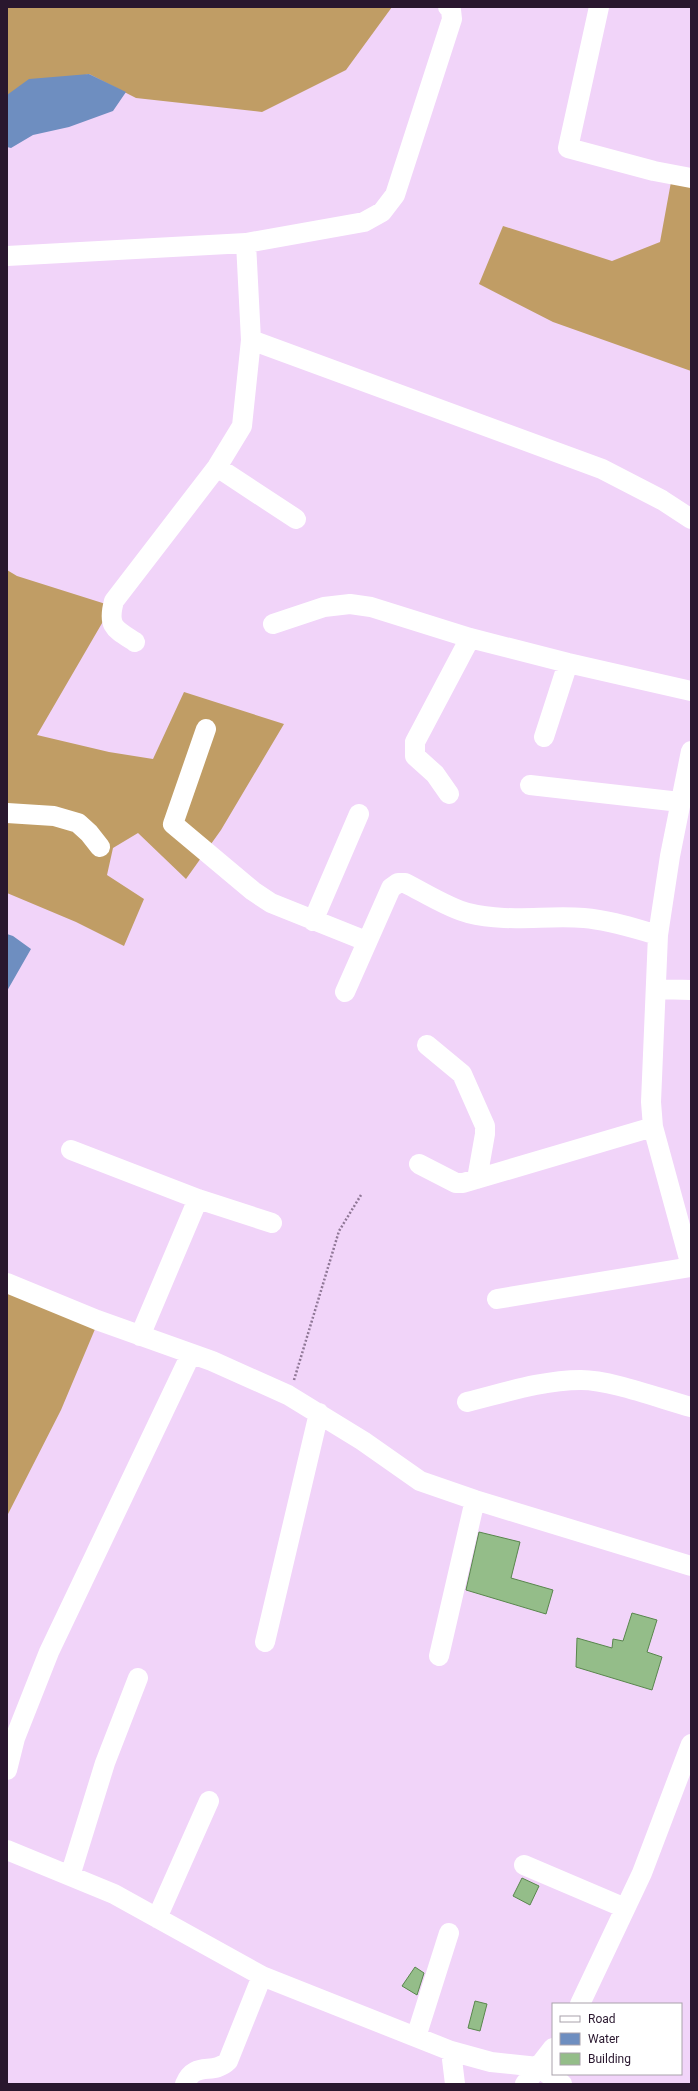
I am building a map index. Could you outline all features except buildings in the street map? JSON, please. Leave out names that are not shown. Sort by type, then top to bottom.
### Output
[{"type":"street","points":[[7,256],[246,242],[364,222],[382,212],[395,195],[452,18],[451,10],[448,7]]},
{"type":"street","points":[[598,7],[568,148],[654,171],[691,178]]},
{"type":"street","points":[[135,642],[114,628],[110,616],[114,601],[217,468],[242,426],[251,340],[246,242]]},
{"type":"street","points":[[251,340],[602,470],[662,500],[691,519]]},
{"type":"street","points":[[217,468],[296,519]]},
{"type":"street","points":[[273,624],[324,606],[350,604],[371,607],[470,638],[568,663],[691,691]]},
{"type":"street","points":[[449,794],[435,774],[415,756],[414,749],[415,742],[470,638]]},
{"type":"street","points":[[544,737],[568,663]]},
{"type":"street","points":[[206,729],[173,824],[264,899],[313,921],[366,941]]},
{"type":"street","points":[[498,1299],[691,1267],[653,1127],[651,1102],[658,935],[680,802],[691,751]]},
{"type":"street","points":[[530,785],[680,802]]},
{"type":"street","points":[[7,813],[54,816],[78,822],[100,847]]},
{"type":"street","points":[[313,921],[359,814]]},
{"type":"street","points":[[345,992],[366,941],[391,888],[398,883],[405,884],[466,913],[487,917],[589,918],[658,935]]},
{"type":"street","points":[[656,989],[691,990]]},
{"type":"street","points":[[427,1045],[462,1074],[485,1126],[477,1179]]},
{"type":"street","points":[[419,1164],[456,1183],[477,1179],[653,1127]]},
{"type":"street","points":[[71,1150],[198,1199],[272,1223]]},
{"type":"street","points":[[140,1336],[198,1199]]},
{"type":"street","points":[[7,1282],[140,1336],[192,1354],[288,1395],[364,1441],[420,1480],[475,1500],[691,1566]]},
{"type":"street","points":[[7,1770],[16,1738],[49,1652],[192,1354]]},
{"type":"street","points":[[467,1402],[550,1382],[583,1380],[616,1386],[691,1407]]},
{"type":"street","points":[[265,1642],[319,1413]]},
{"type":"street","points":[[439,1656],[475,1500]]},
{"type":"street","points":[[70,1876],[105,1763],[138,1678]]},
{"type":"street","points":[[580,2003],[642,1873],[691,1744]]},
{"type":"street","points":[[157,1918],[209,1801]]},
{"type":"street","points":[[7,1850],[114,1894],[262,1976],[451,2051],[491,2062],[538,2067],[562,2084]]},
{"type":"street","points":[[524,1865],[625,1908]]},
{"type":"street","points":[[416,2037],[449,1933]]},
{"type":"street","points":[[185,2084],[189,2076],[194,2071],[223,2066],[228,2061],[262,1976]]},
{"type":"street","points":[[525,2084],[552,2049]]},
{"type":"street","points":[[451,2051],[455,2084]]},
{"type":"path","points":[[288,1395],[293,1386],[339,1231],[361,1196]]},
{"type":"shaded area","points":[[7,7],[392,7],[346,70],[262,112],[136,98],[89,74],[7,95]]},
{"type":"shaded area","points":[[691,170],[691,371],[553,322],[479,284],[503,226],[612,261],[660,242],[673,171]]},
{"type":"shaded area","points":[[7,570],[17,576],[112,606],[37,735],[109,752],[153,759],[184,692],[284,724],[221,830],[186,879],[138,833],[113,848],[107,875],[144,899],[124,946],[76,922],[7,893]]},
{"type":"shaded area","points":[[7,1287],[98,1322],[61,1410],[7,1516]]},
{"type":"water","points":[[89,74],[126,92],[113,111],[69,127],[33,135],[11,148],[7,147],[7,95],[29,79]]},
{"type":"water","points":[[7,934],[13,936],[31,949],[7,991]]}]
